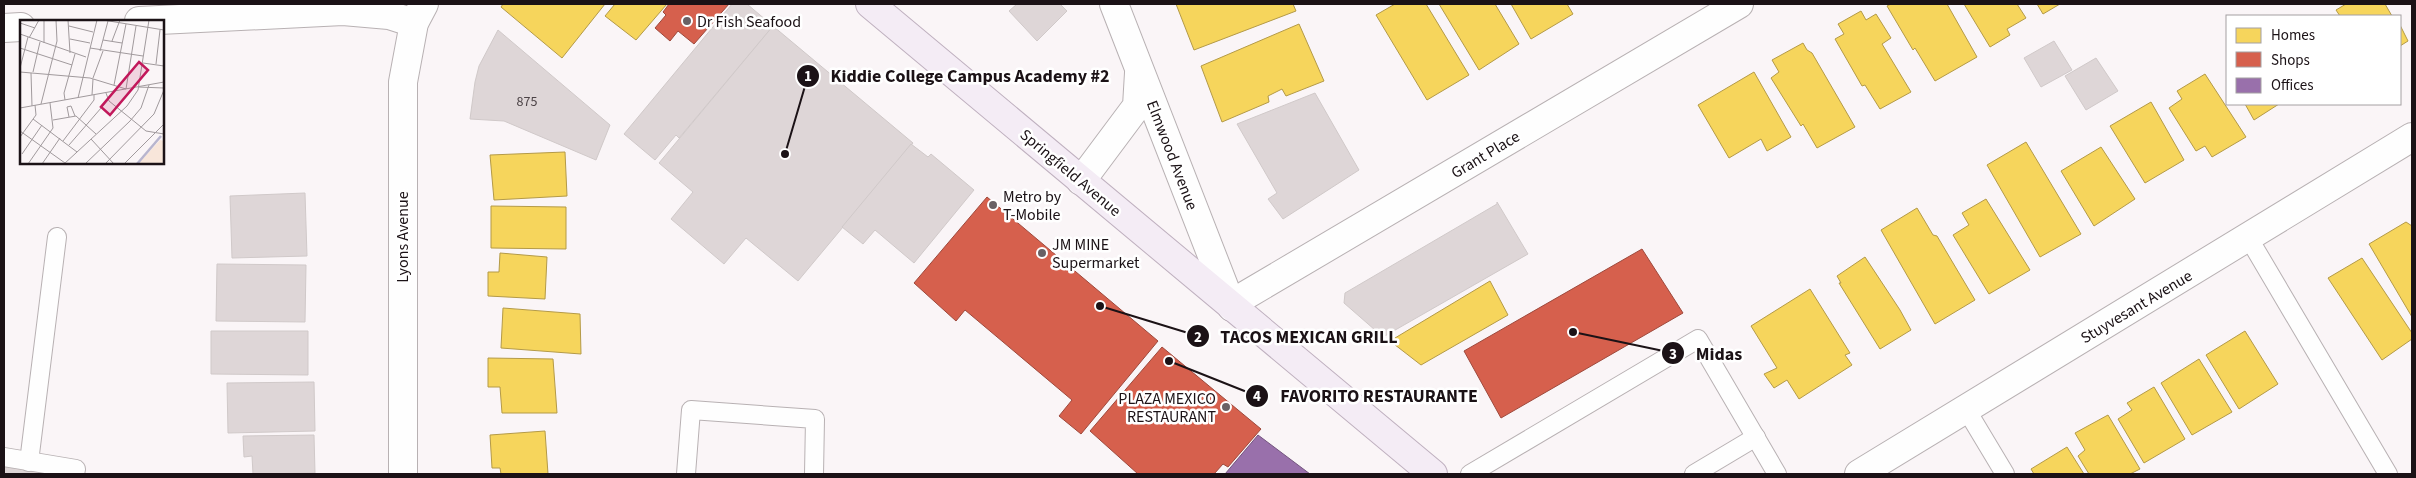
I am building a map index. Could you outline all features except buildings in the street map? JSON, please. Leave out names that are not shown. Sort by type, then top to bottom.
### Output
[{"type":"main road","name":"Springfield Avenue","points":[[870,4],[1433,474]]},
{"type":"street","name":"Elmwood Avenue","points":[[1114,4],[1232,307]]},
{"type":"street","name":"Grant Place","points":[[1232,307],[1246,295],[1739,4]]},
{"type":"street","points":[[158,20],[343,10],[389,15],[417,10]]},
{"type":"street","name":"Lyons Avenue","points":[[403,474],[402,112],[406,58],[417,10]]},
{"type":"street","points":[[4,28],[20,28]]},
{"type":"street","points":[[1081,181],[1137,106],[1139,69]]},
{"type":"street","name":"Stuyvesant Avenue","points":[[1859,474],[2412,137]]},
{"type":"lane","points":[[29,462],[57,237]]},
{"type":"lane","points":[[2248,237],[2388,474]]},
{"type":"lane","points":[[1470,474],[1698,339],[1777,474]]},
{"type":"lane","points":[[1966,409],[2005,474]]},
{"type":"lane","points":[[686,474],[691,410],[815,419],[814,474]]},
{"type":"lane","points":[[1694,474],[1756,437]]},
{"type":"lane","points":[[4,458],[76,469],[76,474]]},
{"type":"place","name":"Dr Fish Seafood","points":[[687,21]]},
{"type":"place","name":"Kiddie College Campus Academy #2","points":[[785,154]]},
{"type":"place","name":"Metro by T-Mobile","points":[[993,205]]},
{"type":"place","name":"JM MINE Supermarket","points":[[1042,253]]},
{"type":"place","name":"TACOS MEXICAN GRILL","points":[[1100,306]]},
{"type":"place","name":"Midas","points":[[1573,332]]},
{"type":"place","name":"FAVORITO RESTAURANTE","points":[[1169,361]]},
{"type":"place","name":"PLAZA MEXICO RESTAURANT","points":[[1226,407]]}]
